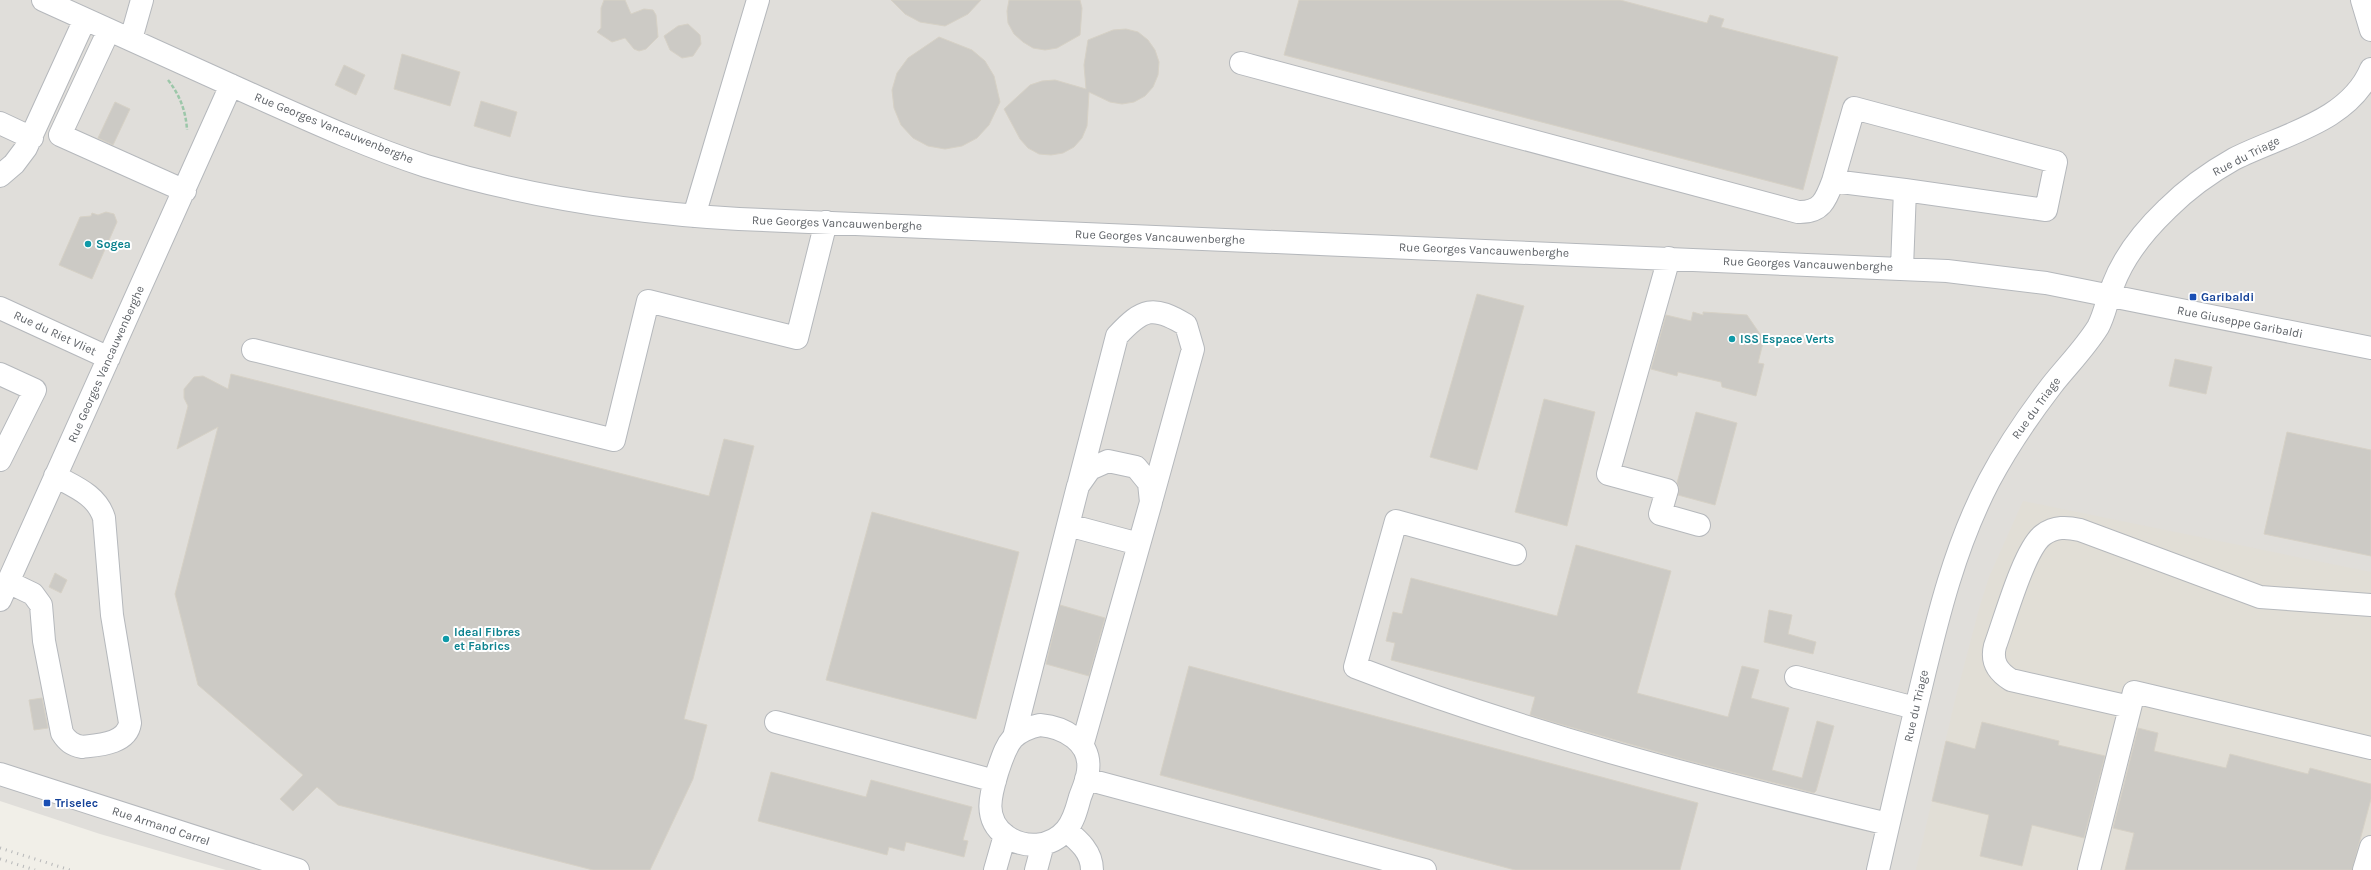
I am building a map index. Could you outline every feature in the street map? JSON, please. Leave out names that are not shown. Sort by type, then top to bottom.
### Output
[{"type":"street","name":"Rue Georges Vancauwenberghe","points":[[43,0],[231,85],[379,149],[467,177],[599,206],[694,216],[1902,268],[2011,277],[2109,296]]},
{"type":"street","points":[[131,39],[142,0]]},
{"type":"street","points":[[694,216],[758,0]]},
{"type":"street","points":[[2362,0],[2371,30]]},
{"type":"street","points":[[0,176],[20,156],[32,138],[85,19]]},
{"type":"street","points":[[108,30],[60,135],[185,191]]},
{"type":"street","points":[[1241,63],[1798,212],[1814,211],[1820,208],[1833,181],[1854,108],[2056,162],[2046,210],[1833,181]]},
{"type":"street","name":"Rue du Triage","points":[[1878,870],[1915,708],[1947,584],[1967,528],[1980,500],[2019,431],[2099,325],[2109,296],[2124,264],[2139,241],[2167,209],[2190,188],[2236,158],[2336,111],[2362,87],[2371,69]]},
{"type":"street","name":"Rue Georges Vancauwenberghe","points":[[4,591],[185,191],[231,85]]},
{"type":"street","points":[[0,123],[32,138]]},
{"type":"street","points":[[1902,268],[1905,190]]},
{"type":"street","points":[[253,350],[614,440],[648,301],[797,338],[826,222]]},
{"type":"street","points":[[1669,258],[1608,474],[1667,490],[1660,514],[1699,525]]},
{"type":"street","name":"Rue Giuseppe Garibaldi","points":[[2109,296],[2371,348]]},
{"type":"street","name":"Rue du Riet Vliet","points":[[0,308],[109,358]]},
{"type":"street","points":[[1014,737],[1040,725],[1055,726],[1069,732],[1082,746],[1087,756],[1088,770],[1073,819],[1066,830],[1056,839],[1043,844],[1030,846],[1016,842],[1005,835],[996,825],[990,813],[990,798],[1005,750],[1014,737],[1118,336],[1132,320],[1148,312],[1166,313],[1186,324],[1193,349],[1082,746]]},
{"type":"street","points":[[0,374],[35,390],[0,460]]},
{"type":"street","points":[[1078,486],[1090,469],[1108,462],[1136,467],[1149,483],[1151,502]]},
{"type":"street","points":[[4,591],[33,594],[41,605],[44,641],[62,733],[65,738],[76,746],[82,747],[120,738],[129,730],[130,723],[112,615],[104,518],[99,506],[89,495],[55,476]]},
{"type":"street","points":[[1515,554],[1396,521],[1355,667],[1433,697],[1532,729],[1791,800],[1888,824]]},
{"type":"street","points":[[1068,525],[1139,544]]},
{"type":"street","points":[[2130,707],[2011,680],[1997,668],[1994,662],[1995,646],[2029,551],[2039,539],[2050,531],[2061,527],[2080,530],[2260,597],[2371,605]]},
{"type":"street","points":[[1796,677],[1915,708]]},
{"type":"street","points":[[2089,870],[2134,692],[2371,748]]},
{"type":"street","points":[[776,722],[995,781]]},
{"type":"street","name":"Rue Armand Carrel","points":[[0,774],[298,870]]},
{"type":"street","points":[[1086,779],[1425,870]]},
{"type":"street","points":[[1066,830],[1082,843],[1092,863],[1092,870]]},
{"type":"street","points":[[995,870],[1005,835]]},
{"type":"street","points":[[1036,870],[1043,844]]},
{"type":"street","points":[[2364,870],[2371,847]]},
{"type":"path","points":[[166,78],[181,101],[185,112],[188,132]]},
{"type":"shaded area","points":[[0,0],[2371,0],[2371,870],[226,870],[100,834],[0,801]]},
{"type":"shaded area","points":[[2023,501],[2371,572],[2371,870],[1916,870],[1954,704],[1979,609],[1989,577]]},
{"type":"building","points":[[604,0],[625,0],[631,14],[644,9],[653,10],[656,15],[658,37],[646,49],[639,51],[634,49],[625,38],[612,42],[597,32],[601,28],[601,8]]},
{"type":"building","points":[[891,0],[981,0],[968,14],[945,26],[920,22],[905,14]]},
{"type":"building","points":[[1009,0],[1080,0],[1082,8],[1080,35],[1057,48],[1045,50],[1033,48],[1014,34],[1008,23],[1007,11]]},
{"type":"building","points":[[1299,0],[1620,0],[1707,23],[1710,15],[1724,19],[1721,27],[1838,57],[1803,190],[1284,55]]},
{"type":"building","points":[[688,24],[700,35],[701,44],[693,56],[682,58],[670,50],[664,36],[678,26]]},
{"type":"building","points":[[1126,29],[1138,32],[1148,40],[1155,50],[1159,62],[1158,75],[1153,87],[1145,96],[1134,102],[1122,104],[1110,102],[1089,92],[1087,126],[1082,138],[1074,147],[1063,153],[1051,155],[1039,154],[1028,148],[1020,139],[1004,109],[1030,85],[1042,81],[1055,80],[1086,89],[1084,65],[1088,40],[1113,30]]},
{"type":"building","points":[[939,37],[972,50],[985,61],[994,76],[1000,102],[989,125],[977,138],[962,146],[945,149],[928,146],[913,138],[901,125],[894,108],[892,90],[897,73],[908,58]]},
{"type":"building","points":[[402,54],[460,72],[450,106],[394,89]]},
{"type":"building","points":[[344,65],[365,75],[356,95],[335,85]]},
{"type":"building","points":[[481,101],[517,112],[510,137],[474,126]]},
{"type":"building","points":[[115,102],[130,109],[113,145],[98,138]]},
{"type":"building","name":"Sogea","points":[[106,212],[114,214],[117,222],[92,279],[59,265],[80,217],[91,216],[92,213],[98,215]]},
{"type":"building","points":[[1477,294],[1524,306],[1477,470],[1430,457]]},
{"type":"building","points":[[1693,312],[1703,315],[1703,312],[1747,315],[1760,334],[1765,335],[1758,363],[1764,364],[1756,396],[1722,387],[1721,382],[1678,372],[1677,376],[1651,369],[1666,315],[1691,321]]},
{"type":"building","points":[[2175,359],[2212,367],[2206,394],[2169,386]]},
{"type":"building","name":"Ideal Fibres et Fabrics","points":[[231,374],[709,496],[724,439],[754,446],[684,719],[707,725],[693,779],[650,870],[593,870],[338,805],[317,787],[293,811],[280,799],[303,775],[198,685],[175,594],[218,427],[177,449],[188,406],[184,398],[184,389],[194,377],[203,376],[228,389]]},
{"type":"building","points":[[1544,399],[1595,412],[1567,526],[1515,512]]},
{"type":"building","points":[[1696,412],[1737,423],[1715,505],[1678,495],[1679,487],[1677,483]]},
{"type":"building","points":[[2287,432],[2371,450],[2371,556],[2264,534]]},
{"type":"building","points":[[872,512],[1019,552],[976,719],[826,680]]},
{"type":"building","points":[[1576,545],[1671,571],[1637,693],[1728,717],[1742,666],[1759,670],[1751,698],[1789,708],[1772,770],[1802,778],[1817,721],[1834,726],[1816,791],[1814,793],[1689,761],[1530,715],[1535,697],[1391,660],[1395,643],[1386,641],[1393,612],[1402,614],[1411,578],[1557,616]]},
{"type":"building","points":[[55,573],[67,580],[61,593],[49,587]]},
{"type":"building","points":[[1060,605],[1105,618],[1089,676],[1046,664]]},
{"type":"building","points":[[1769,610],[1792,615],[1788,634],[1816,642],[1813,654],[1764,642]]},
{"type":"building","points":[[1189,666],[1698,803],[1680,870],[1515,870],[1160,775]]},
{"type":"building","points":[[42,698],[48,728],[34,730],[29,700]]},
{"type":"building","points":[[1982,722],[2059,741],[2058,745],[2105,756],[2084,838],[2032,825],[2022,866],[1980,856],[1989,815],[1932,801],[1946,741],[1975,749]]},
{"type":"building","points":[[2138,728],[2158,733],[2154,751],[2226,768],[2230,754],[2308,774],[2310,768],[2371,784],[2371,799],[2352,870],[2125,870],[2134,833],[2113,828]]},
{"type":"building","points":[[771,772],[866,797],[871,780],[972,807],[963,840],[968,841],[964,857],[906,842],[904,851],[889,847],[887,855],[758,821]]},
{"type":"railway","points":[[0,848],[70,870]]},
{"type":"railway","points":[[0,859],[35,870]]},
{"type":"place","name":"Sogea","points":[[88,244]]},
{"type":"place","name":"Garibaldi","points":[[2193,297]]},
{"type":"place","name":"ISS Espace Verts","points":[[1732,339]]},
{"type":"place","name":"Ideal Fibres et Fabrics","points":[[446,639]]},
{"type":"place","name":"Triselec","points":[[47,803]]}]
